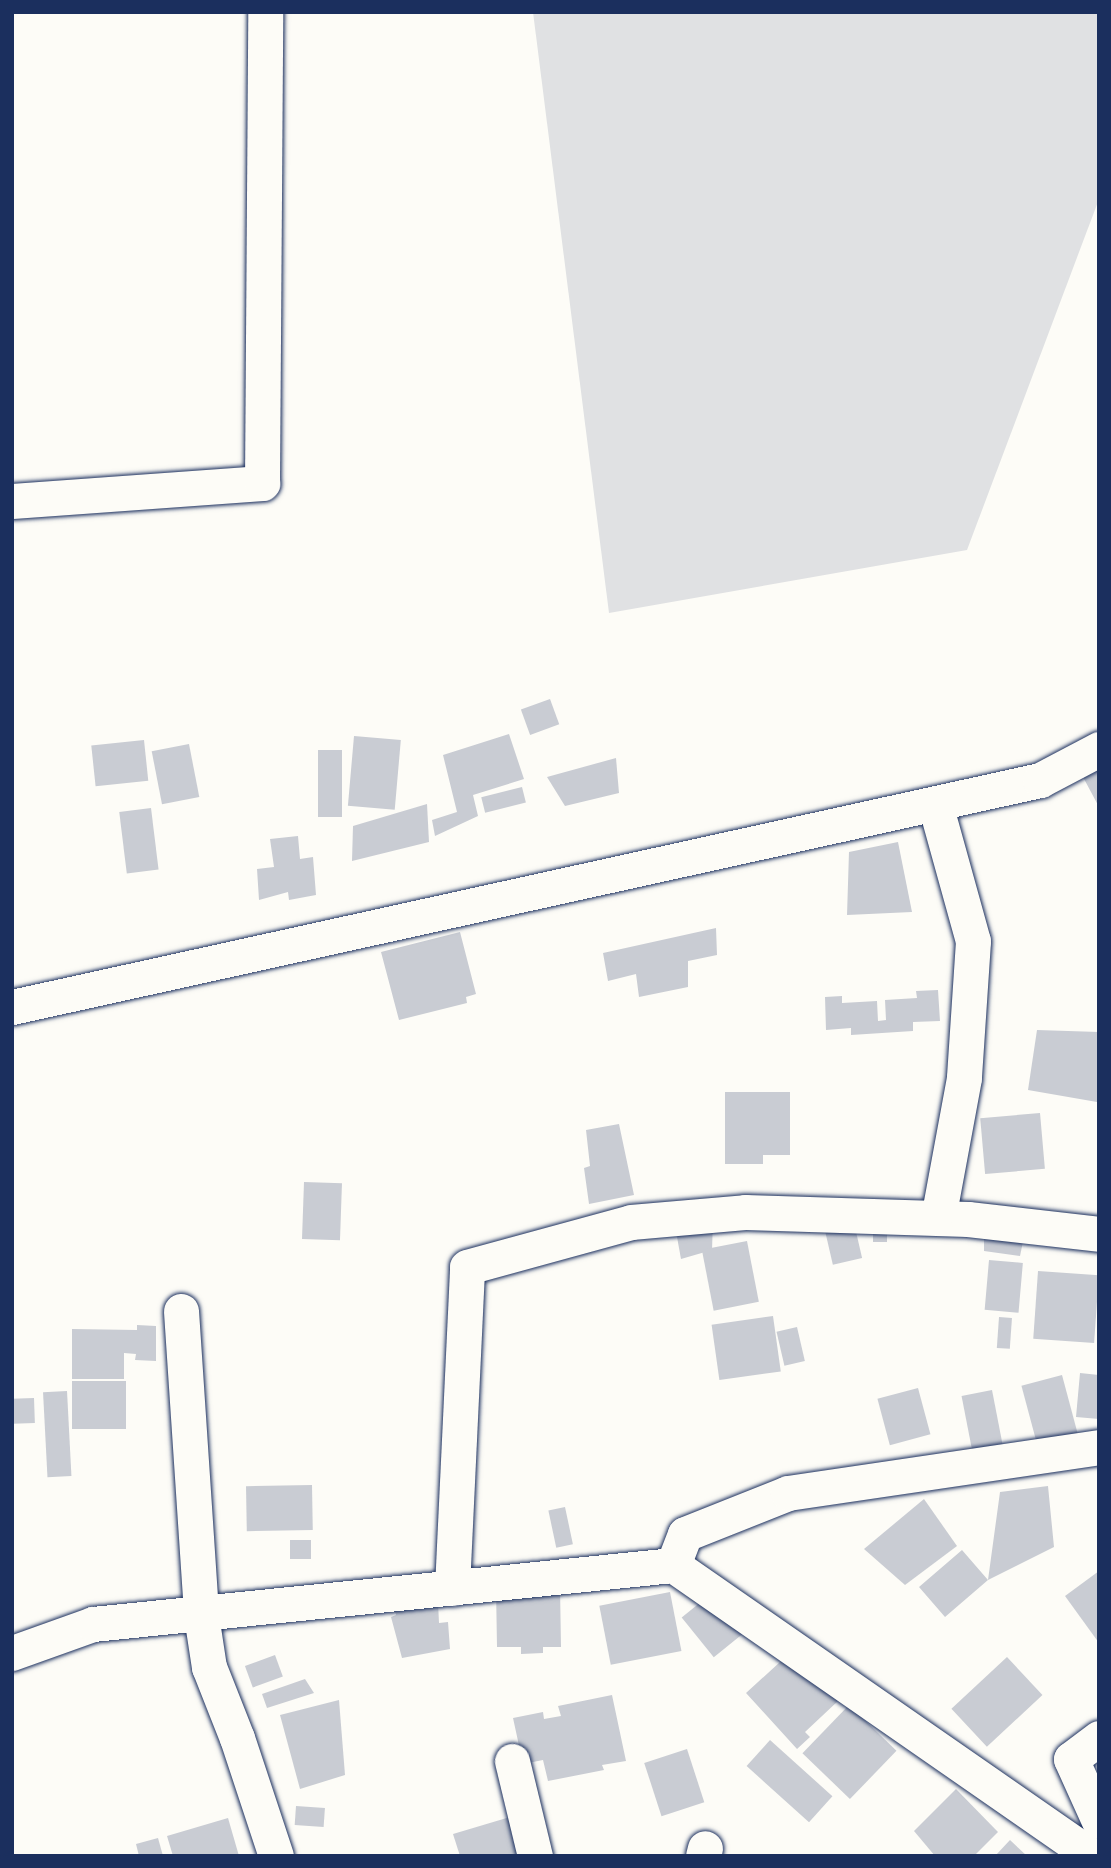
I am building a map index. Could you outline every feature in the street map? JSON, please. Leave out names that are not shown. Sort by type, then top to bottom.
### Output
[{"type":"street","points":[[12,501],[262,483],[265,12]]},
{"type":"street","points":[[12,1007],[1040,780],[1099,749]]},
{"type":"street","points":[[934,804],[973,940],[964,1078],[938,1218]]},
{"type":"street","points":[[452,1588],[467,1268],[631,1222],[745,1212],[938,1218],[1099,1234]]},
{"type":"street","points":[[181,1311],[201,1615],[209,1667],[237,1738],[276,1856]]},
{"type":"street","points":[[673,1565],[685,1534],[788,1493],[1099,1447]]},
{"type":"street","points":[[12,1653],[93,1624],[673,1565],[1092,1856]]},
{"type":"street","points":[[1099,1738],[1071,1759],[1099,1821]]},
{"type":"street","points":[[512,1761],[535,1856]]},
{"type":"shaded area","points":[[533,12],[1099,12],[1099,199],[967,550],[609,613]]},
{"type":"building","points":[[550,699],[559,724],[530,735],[521,710]]},
{"type":"building","points":[[509,734],[524,779],[473,795],[478,816],[435,836],[432,820],[457,812],[443,755]]},
{"type":"building","points":[[354,736],[401,740],[395,810],[348,806]]},
{"type":"building","points":[[144,740],[148,781],[96,786],[91,746]]},
{"type":"building","points":[[189,744],[199,797],[162,804],[152,751]]},
{"type":"building","points":[[318,750],[342,750],[342,817],[318,817]]},
{"type":"building","points":[[616,758],[619,793],[565,806],[547,777]]},
{"type":"building","points":[[1099,768],[1099,807],[1083,777]]},
{"type":"building","points":[[522,787],[526,803],[485,813],[481,797]]},
{"type":"building","points":[[427,804],[429,842],[352,861],[353,826]]},
{"type":"building","points":[[151,808],[159,870],[127,873],[119,812]]},
{"type":"building","points":[[298,836],[300,859],[313,857],[316,895],[289,900],[288,892],[259,900],[257,869],[274,867],[270,839]]},
{"type":"building","points":[[898,842],[912,912],[847,915],[849,852]]},
{"type":"building","points":[[716,928],[717,955],[688,961],[688,987],[639,997],[636,974],[608,981],[603,953]]},
{"type":"building","points":[[460,932],[476,994],[466,997],[467,1003],[399,1020],[381,952]]},
{"type":"building","points":[[938,990],[940,1021],[913,1022],[913,1031],[851,1035],[851,1028],[826,1030],[825,997],[842,996],[842,1003],[877,1001],[878,1021],[886,1020],[885,1000],[917,998],[916,991]]},
{"type":"building","points":[[1037,1030],[1099,1032],[1097,1102],[1028,1090]]},
{"type":"building","points":[[725,1092],[790,1092],[790,1155],[763,1155],[763,1164],[725,1164]]},
{"type":"building","points":[[1040,1113],[1045,1169],[985,1174],[980,1118]]},
{"type":"building","points":[[619,1124],[634,1195],[589,1204],[584,1168],[590,1166],[586,1130]]},
{"type":"building","points":[[304,1182],[342,1183],[340,1240],[302,1239]]},
{"type":"building","points":[[713,1219],[712,1250],[681,1259],[675,1226]]},
{"type":"building","points":[[854,1223],[862,1258],[833,1265],[825,1230]]},
{"type":"building","points":[[984,1225],[1026,1227],[1020,1256],[984,1251]]},
{"type":"building","points":[[873,1227],[887,1227],[887,1242],[873,1242]]},
{"type":"building","points":[[747,1241],[759,1302],[714,1311],[702,1250]]},
{"type":"building","points":[[989,1260],[1023,1263],[1019,1313],[985,1310]]},
{"type":"building","points":[[1038,1271],[1099,1275],[1094,1343],[1033,1339]]},
{"type":"building","points":[[773,1316],[781,1371],[719,1380],[712,1325]]},
{"type":"building","points":[[999,1317],[1012,1318],[1010,1349],[997,1348]]},
{"type":"building","points":[[137,1325],[156,1326],[156,1361],[135,1360],[136,1354],[124,1353],[124,1379],[72,1379],[72,1329],[137,1330]]},
{"type":"building","points":[[797,1327],[805,1361],[784,1366],[777,1332]]},
{"type":"building","points":[[1080,1373],[1099,1375],[1099,1419],[1076,1417]]},
{"type":"building","points":[[1062,1375],[1078,1434],[1037,1445],[1021,1386]]},
{"type":"building","points":[[72,1381],[126,1381],[126,1429],[72,1429]]},
{"type":"building","points":[[918,1388],[930,1434],[890,1445],[877,1399]]},
{"type":"building","points":[[992,1390],[1003,1445],[972,1451],[962,1396]]},
{"type":"building","points":[[67,1391],[71,1476],[47,1477],[43,1392]]},
{"type":"building","points":[[34,1398],[35,1423],[13,1424],[12,1399]]},
{"type":"building","points":[[312,1485],[313,1530],[247,1531],[246,1486]]},
{"type":"building","points":[[1048,1486],[1054,1547],[988,1580],[1000,1492]]},
{"type":"building","points":[[924,1499],[957,1546],[905,1585],[864,1549]]},
{"type":"building","points":[[565,1507],[573,1544],[556,1548],[548,1511]]},
{"type":"building","points":[[290,1540],[311,1540],[311,1559],[290,1559]]},
{"type":"building","points":[[962,1550],[988,1580],[945,1617],[919,1587]]},
{"type":"building","points":[[1099,1571],[1099,1643],[1065,1596]]},
{"type":"building","points":[[560,1587],[561,1647],[543,1647],[543,1653],[521,1654],[521,1647],[497,1647],[496,1588]]},
{"type":"building","points":[[670,1592],[681,1651],[611,1665],[599,1606]]},
{"type":"building","points":[[712,1593],[744,1633],[714,1657],[682,1618]]},
{"type":"building","points":[[391,1595],[438,1602],[439,1623],[448,1622],[450,1649],[402,1658],[391,1617],[396,1615]]},
{"type":"building","points":[[792,1651],[838,1701],[805,1732],[810,1737],[797,1749],[746,1693]]},
{"type":"building","points":[[275,1655],[283,1677],[253,1688],[245,1666]]},
{"type":"building","points":[[1007,1657],[1042,1695],[987,1747],[951,1709]]},
{"type":"building","points":[[305,1679],[314,1693],[267,1708],[262,1694]]},
{"type":"building","points":[[612,1695],[626,1761],[602,1765],[604,1770],[548,1781],[543,1760],[523,1764],[513,1718],[543,1712],[544,1719],[561,1716],[558,1706]]},
{"type":"building","points":[[339,1700],[345,1775],[300,1789],[280,1715]]},
{"type":"building","points":[[849,1705],[896,1751],[850,1799],[802,1753]]},
{"type":"building","points":[[770,1740],[832,1796],[809,1822],[747,1766]]},
{"type":"building","points":[[687,1749],[704,1802],[662,1816],[644,1763]]},
{"type":"building","points":[[956,1789],[998,1832],[974,1856],[935,1856],[914,1831]]},
{"type":"building","points":[[296,1806],[325,1808],[324,1827],[295,1825]]},
{"type":"building","points":[[510,1817],[522,1856],[460,1856],[453,1834]]},
{"type":"building","points":[[228,1818],[239,1856],[173,1856],[167,1836]]},
{"type":"building","points":[[158,1838],[163,1856],[139,1856],[136,1844]]},
{"type":"building","points":[[1010,1840],[1027,1856],[995,1856]]}]
